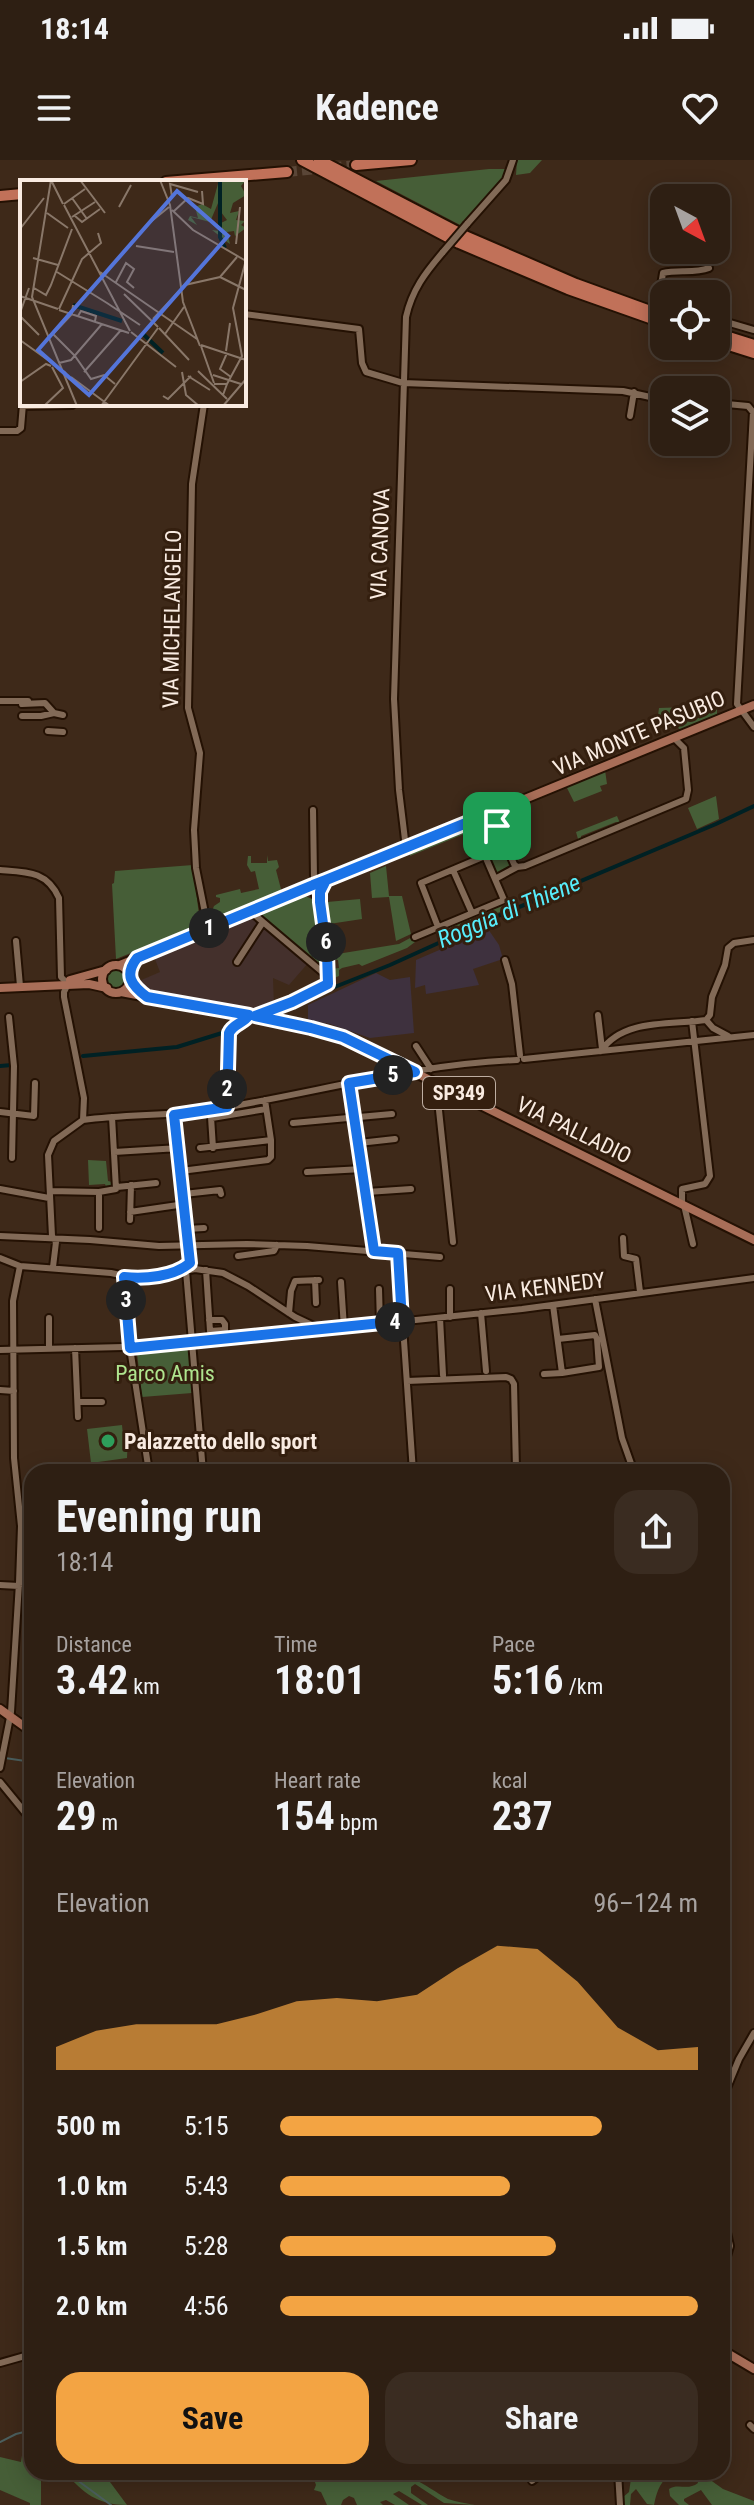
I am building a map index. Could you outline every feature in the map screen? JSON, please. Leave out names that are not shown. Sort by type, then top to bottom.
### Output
[{"type":"highway","points":[[302,160],[473,249],[568,289],[650,318]]},
{"type":"highway","points":[[319,160],[478,242],[576,284],[650,311]]},
{"type":"highway","points":[[356,165],[411,160]]},
{"type":"highway","points":[[190,180],[287,172]]},
{"type":"highway","points":[[0,196],[20,194]]},
{"type":"highway","points":[[730,337],[754,345]]},
{"type":"highway","points":[[730,345],[754,353]]},
{"type":"main road","name":"VIA MONTE PASUBIO","points":[[120,965],[301,890],[317,894],[326,880],[754,705]]},
{"type":"main road","points":[[121,992],[127,988],[130,969],[137,958]]},
{"type":"main road","points":[[0,988],[65,984],[90,979],[112,966],[120,965],[135,988],[147,997]]},
{"type":"main road","points":[[106,970],[103,981],[107,988]]},
{"type":"main road","name":"SP349","points":[[90,979],[113,992],[147,997]]},
{"type":"main road","name":"VIA PALLADIO","points":[[147,997],[311,1028],[343,1037],[754,1240]]},
{"type":"main road","points":[[0,1709],[24,1727]]},
{"type":"main road","points":[[730,2355],[754,2369]]},
{"type":"street","name":"VIA CANOVA","points":[[406,848],[394,699],[406,317],[410,299],[422,276],[506,180],[513,160]]},
{"type":"street","points":[[662,280],[663,273],[674,270],[701,271],[709,268]]},
{"type":"street","points":[[246,314],[359,329],[362,363],[366,372],[403,383],[634,392],[650,396]]},
{"type":"street","points":[[730,323],[754,330]]},
{"type":"street","points":[[630,416],[634,392]]},
{"type":"street","points":[[730,404],[748,406],[753,412],[737,704],[754,727]]},
{"type":"street","points":[[0,431],[19,430],[23,424],[23,406]]},
{"type":"street","name":"VIA MICHELANGELO","points":[[204,406],[192,484],[188,708],[200,753],[194,830],[196,868],[208,928]]},
{"type":"street","points":[[0,701],[45,703],[54,713]]},
{"type":"street","points":[[22,704],[32,702]]},
{"type":"street","points":[[22,716],[63,715]]},
{"type":"street","points":[[48,731],[63,732]]},
{"type":"street","points":[[495,879],[517,867],[686,799],[684,748],[689,733]]},
{"type":"street","points":[[675,739],[684,748]]},
{"type":"street","points":[[227,1107],[230,1031],[252,1016],[327,985],[329,981],[317,894],[313,810]]},
{"type":"street","points":[[495,827],[498,810]]},
{"type":"street","points":[[486,815],[517,867]]},
{"type":"street","points":[[415,937],[504,900],[476,834],[495,827]]},
{"type":"street","points":[[438,927],[421,883],[485,856]]},
{"type":"street","points":[[0,870],[30,872],[48,880],[59,898],[61,977],[65,984],[84,1098],[83,1120]]},
{"type":"street","points":[[453,870],[472,913]]},
{"type":"street","points":[[250,911],[327,976]]},
{"type":"street","points":[[237,962],[263,922]]},
{"type":"street","points":[[602,1050],[615,1037],[631,1029],[706,1020],[728,948],[734,943],[754,940]]},
{"type":"street","points":[[16,941],[20,986]]},
{"type":"street","points":[[505,960],[511,977],[520,1058]]},
{"type":"street","points":[[598,1015],[602,1050]]},
{"type":"street","points":[[9,1017],[14,1066],[12,1158]]},
{"type":"street","points":[[706,1020],[718,1032],[730,1037]]},
{"type":"street","points":[[692,1021],[710,1176],[705,1184],[682,1189],[693,1244]]},
{"type":"street","points":[[211,1114],[227,1107],[431,1069],[754,1035]]},
{"type":"street","points":[[0,1040],[11,1039]]},
{"type":"street","points":[[416,1046],[431,1069]]},
{"type":"street","points":[[436,1082],[453,1242]]},
{"type":"street","points":[[0,1112],[34,1116],[35,1083]]},
{"type":"street","points":[[349,1083],[374,1251]]},
{"type":"street","points":[[181,1171],[268,1160],[272,1153],[265,1100]]},
{"type":"street","points":[[53,1267],[56,1242],[52,1236],[48,1155],[59,1136],[83,1120],[266,1109]]},
{"type":"street","points":[[211,1114],[213,1148]]},
{"type":"street","points":[[293,1123],[392,1114]]},
{"type":"street","points":[[174,1115],[192,1266]]},
{"type":"street","points":[[112,1117],[117,1187]]},
{"type":"street","points":[[359,1143],[395,1139]]},
{"type":"street","points":[[200,1148],[271,1140]]},
{"type":"street","points":[[114,1152],[179,1148]]},
{"type":"street","points":[[307,1172],[363,1169]]},
{"type":"street","points":[[0,1189],[50,1194],[112,1191],[117,1187],[156,1183]]},
{"type":"street","points":[[131,1185],[130,1216],[185,1204]]},
{"type":"street","points":[[367,1192],[411,1189]]},
{"type":"street","points":[[184,1194],[220,1190],[221,1194]]},
{"type":"street","points":[[99,1192],[99,1228]]},
{"type":"street","points":[[187,1229],[204,1228]]},
{"type":"street","points":[[0,1236],[188,1246],[277,1245],[440,1257]]},
{"type":"street","points":[[623,1238],[624,1256],[636,1259],[640,1292]]},
{"type":"street","points":[[238,1256],[274,1251],[277,1245]]},
{"type":"street","points":[[398,1253],[412,1464]]},
{"type":"street","points":[[0,1258],[20,1266],[111,1273],[124,1277],[148,1278],[192,1266],[233,1278],[313,1328]]},
{"type":"street","points":[[0,1768],[9,1717],[19,1585],[21,1526],[14,1459],[13,1301],[20,1266]]},
{"type":"street","points":[[177,1271],[186,1271],[192,1266]]},
{"type":"street","points":[[206,1270],[210,1331],[225,1330]]},
{"type":"street","points":[[186,1271],[202,1464]]},
{"type":"street","points":[[124,1277],[130,1348],[148,1464]]},
{"type":"street","name":"VIA KENNEDY","points":[[0,1350],[130,1348],[191,1343],[302,1329],[450,1317],[754,1278]]},
{"type":"street","points":[[302,1329],[292,1315],[291,1291],[295,1281],[317,1280],[316,1303]]},
{"type":"street","points":[[341,1282],[342,1328]]},
{"type":"street","points":[[379,1289],[380,1324]]},
{"type":"street","points":[[450,1289],[450,1317]]},
{"type":"street","points":[[595,1299],[622,1438],[631,1464]]},
{"type":"street","points":[[553,1305],[562,1373]]},
{"type":"street","points":[[481,1313],[486,1371]]},
{"type":"street","points":[[49,1318],[49,1348]]},
{"type":"street","points":[[440,1318],[443,1375]]},
{"type":"street","points":[[209,1320],[222,1320],[225,1339]]},
{"type":"street","points":[[544,1374],[599,1367],[595,1335],[558,1339]]},
{"type":"street","points":[[75,1348],[78,1417]]},
{"type":"street","points":[[407,1381],[506,1377],[513,1381],[515,1464]]},
{"type":"street","points":[[0,1390],[14,1391]]},
{"type":"street","points":[[78,1402],[102,1402]]},
{"type":"street","points":[[0,1585],[24,1584]]},
{"type":"street","points":[[0,1782],[24,1811]]},
{"type":"street","points":[[730,2081],[754,2033]]},
{"type":"street","points":[[0,2363],[24,2356]]},
{"type":"street","points":[[618,2480],[620,2505]]},
{"type":"shaded area","points":[[249,915],[309,962],[289,985],[273,978],[274,1007],[258,1013],[148,994],[138,988],[139,981],[160,972],[153,954]]},
{"type":"shaded area","points":[[488,929],[499,945],[503,959],[473,969],[479,985],[426,994],[425,985],[415,988],[416,960]]},
{"type":"shaded area","points":[[376,973],[390,980],[410,977],[414,1033],[370,1038],[308,1020],[308,1005]]},
{"type":"green space","points":[[517,160],[542,160],[530,173],[516,175]]},
{"type":"green space","points":[[507,169],[503,180],[462,226],[376,181]]},
{"type":"green space","points":[[717,706],[717,715],[680,730],[676,725],[667,729],[665,724],[656,730],[659,708]]},
{"type":"green space","points":[[605,770],[607,784],[600,786],[602,791],[574,802],[566,786]]},
{"type":"green space","points":[[716,796],[719,819],[697,829],[688,808]]},
{"type":"green space","points":[[617,816],[620,823],[578,839],[576,832]]},
{"type":"green space","points":[[485,818],[493,822],[502,845],[497,838],[487,839],[489,856],[494,859],[506,855],[512,868],[495,875],[480,839],[495,833],[491,823],[410,856],[411,850]]},
{"type":"green space","points":[[267,855],[268,861],[277,860],[279,867],[276,870],[282,893],[211,920],[214,906],[220,902],[216,895],[240,889],[241,893],[259,889],[255,871],[251,872],[247,865],[248,856],[251,856],[251,863],[267,863]]},
{"type":"green space","points":[[193,865],[199,915],[195,927],[116,959],[112,884],[115,871]]},
{"type":"green space","points":[[386,866],[389,896],[402,896],[411,934],[396,941],[389,897],[372,898],[370,873]]},
{"type":"green space","points":[[303,895],[318,906],[315,909],[321,955],[325,955],[323,970],[255,914],[285,899],[288,901]]},
{"type":"green space","points":[[360,899],[362,919],[329,924],[327,902]]},
{"type":"green space","points":[[504,902],[507,909],[442,936],[439,928]]},
{"type":"green space","points":[[412,937],[415,942],[407,948],[362,966],[342,968],[339,976],[332,979],[331,969],[339,968],[338,960],[330,959],[331,955],[399,944]]},
{"type":"green space","points":[[117,969],[124,972],[127,979],[124,986],[117,989],[110,986],[107,979],[110,972]]},
{"type":"green space","points":[[88,1160],[106,1161],[108,1181],[112,1182],[110,1187],[105,1184],[89,1185]]},
{"type":"green space","name":"Parco Amis","points":[[189,1348],[192,1393],[142,1397],[137,1353]]},
{"type":"green space","name":"Palazzetto dello sport","points":[[122,1425],[123,1435],[128,1435],[127,1458],[91,1463],[87,1429]]},
{"type":"green space","points":[[24,2442],[24,2480],[41,2480],[41,2505],[30,2505],[0,2490],[0,2457],[21,2462]]},
{"type":"green space","points":[[72,2480],[113,2480],[110,2482],[127,2505],[99,2500]]},
{"type":"green space","points":[[314,2480],[415,2480],[451,2500],[475,2505],[444,2503],[415,2484],[411,2487],[411,2493],[428,2505],[422,2505],[399,2491],[393,2494],[409,2505],[395,2505],[386,2500],[380,2502],[383,2505],[357,2505],[354,2498],[349,2496],[341,2505],[327,2505],[321,2492],[314,2490]]},
{"type":"green space","points":[[631,2480],[664,2480],[654,2505],[647,2504],[636,2489],[631,2494],[630,2505],[622,2505],[622,2498],[629,2492]]},
{"type":"green space","points":[[697,2480],[710,2480],[723,2489],[754,2501],[754,2505],[712,2505],[701,2490],[684,2499],[689,2505],[679,2505],[670,2496],[669,2489],[698,2483]]},
{"type":"waterway","name":"Roggia di Thiene","points":[[312,996],[754,806]]},
{"type":"waterway","name":"Roggia di Thiene","points":[[83,1056],[177,1047],[222,1033]]},
{"type":"waterway","name":"Roggia di Thiene","points":[[0,1066],[12,1065]]},
{"type":"waterway","points":[[5,1758],[24,1761]]},
{"type":"waterway","points":[[0,2442],[24,2432]]},
{"type":"waterway","points":[[77,2480],[111,2505]]},
{"type":"tunnel","points":[[287,172],[356,165]]},
{"type":"place","name":"Palazzetto dello sport","points":[[108,1441]]},
{"type":"route","points":[[497,826],[486,815],[406,848],[313,885],[208,928],[137,958],[130,969],[130,981],[147,997],[249,1015],[229,1033],[227,1107],[174,1115],[190,1263],[177,1271],[148,1278],[124,1277],[130,1348],[402,1321],[398,1253],[374,1251],[349,1083],[415,1072],[343,1037],[255,1016],[328,984],[320,902],[320,892],[326,880],[406,848],[498,810],[497,826]]}]
